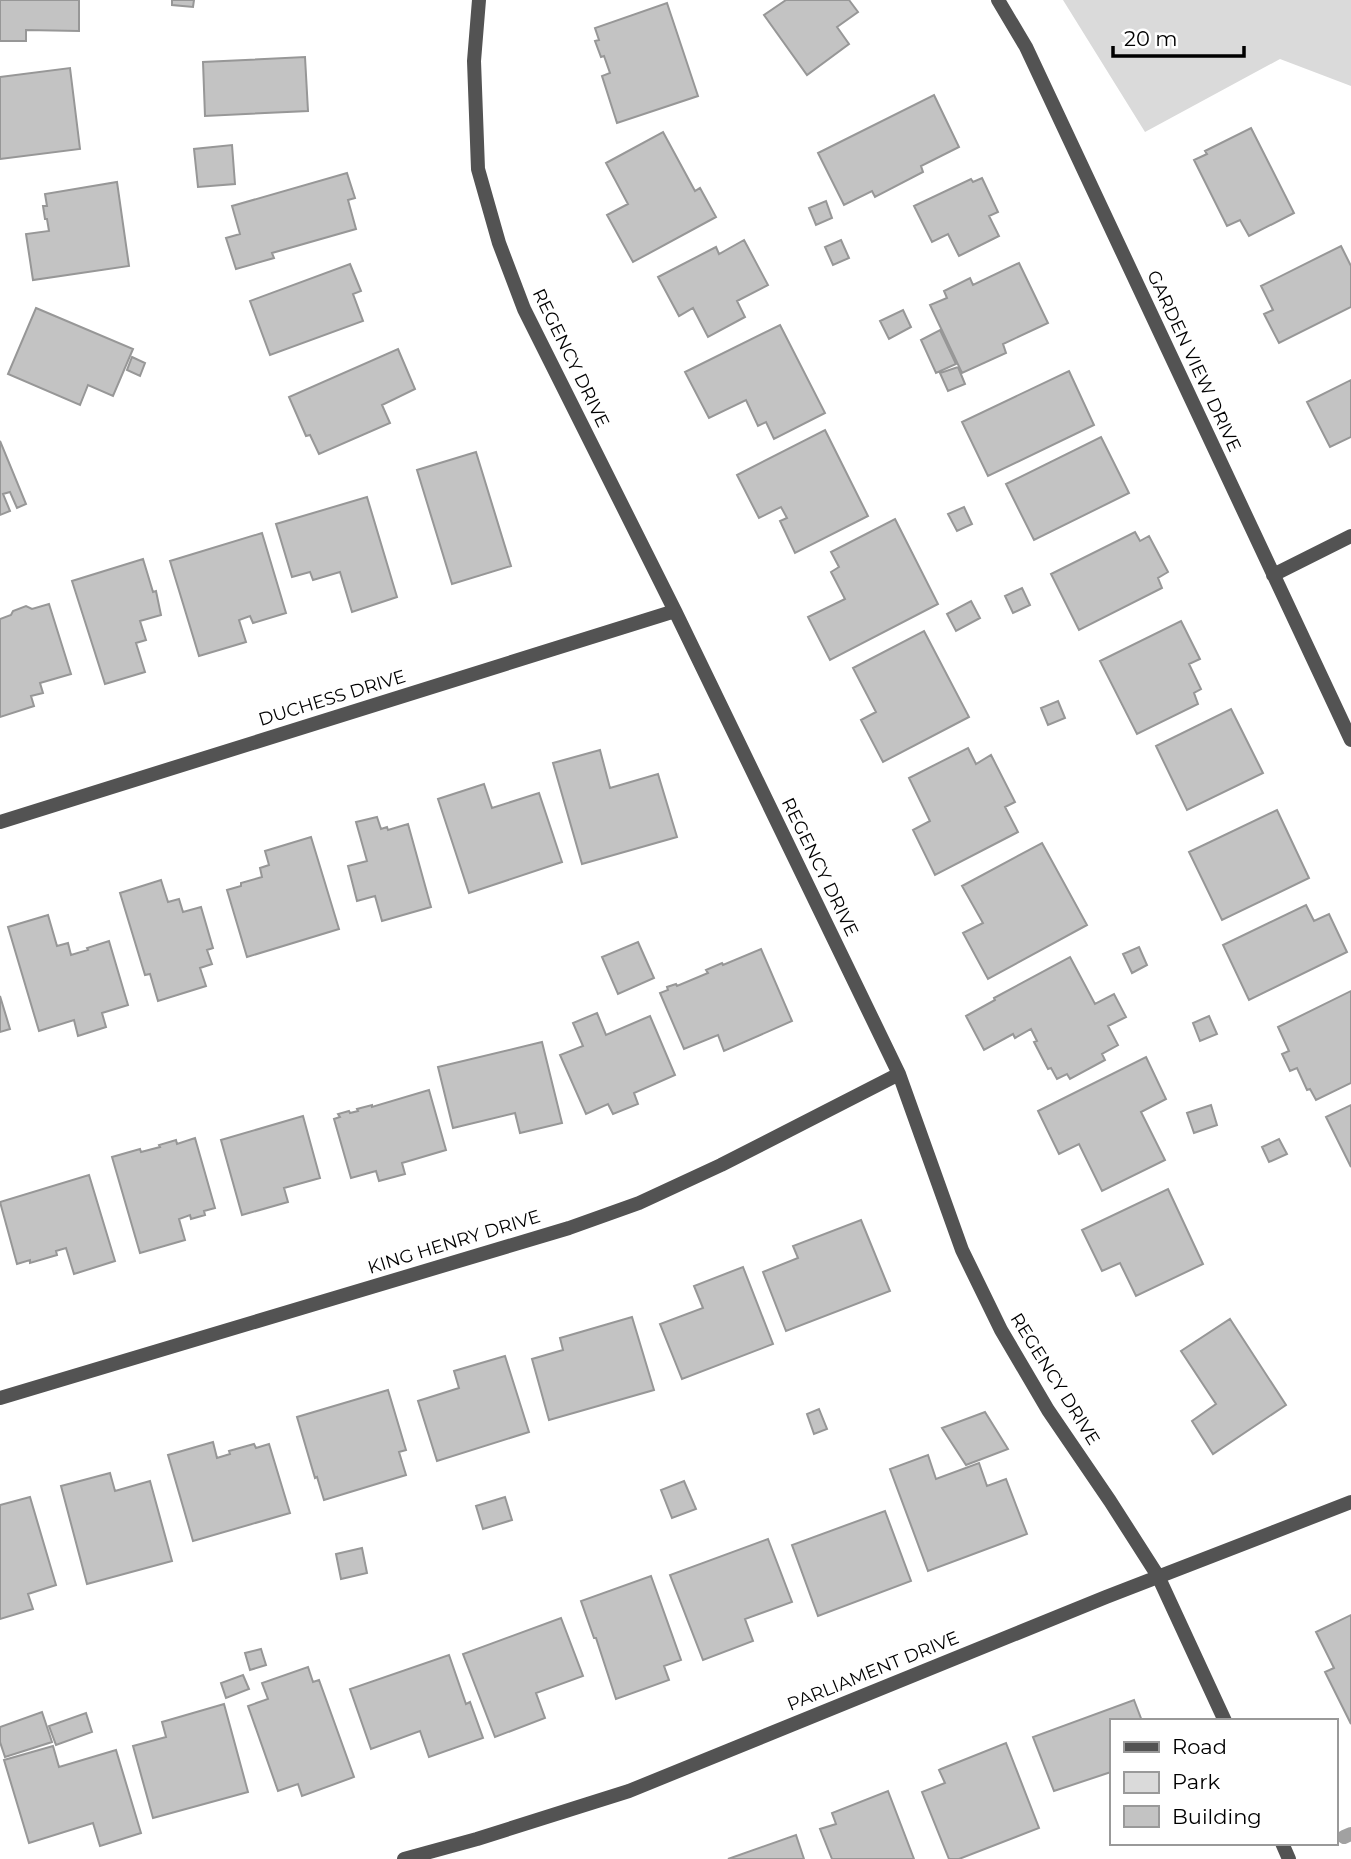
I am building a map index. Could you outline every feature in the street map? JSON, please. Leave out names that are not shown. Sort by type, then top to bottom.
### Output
[{"type":"street","name":"REGENCY DRIVE","points":[[479,0],[474,61],[478,169],[499,243],[524,309],[675,611],[899,1074],[962,1250],[1001,1330],[1048,1410],[1158,1576],[1224,1719]]},
{"type":"street","name":"GARDEN VIEW DRIVE","points":[[998,0],[1026,47],[1351,740]]},
{"type":"street","points":[[1273,575],[1351,536]]},
{"type":"street","name":"DUCHESS DRIVE","points":[[0,821],[675,611]]},
{"type":"street","name":"KING HENRY DRIVE","points":[[0,1398],[569,1228],[627,1207],[721,1166],[899,1074]]},
{"type":"street","name":"PARLIAMENT DRIVE","points":[[404,1859],[629,1791],[1158,1576],[1351,1502]]},
{"type":"green space","points":[[1063,0],[1351,0],[1351,86],[1280,59],[1145,132]]},
{"type":"building","points":[[0,0],[79,0],[79,31],[26,30],[26,41],[0,41]]},
{"type":"building","points":[[172,0],[194,0],[193,7],[172,5]]},
{"type":"building","points":[[786,0],[849,0],[858,12],[837,27],[849,44],[807,75],[764,15]]},
{"type":"building","points":[[667,3],[698,96],[617,123],[602,76],[610,73],[595,41],[599,40],[595,28]]},
{"type":"building","points":[[305,57],[308,111],[205,116],[203,62]]},
{"type":"building","points":[[70,68],[80,149],[0,159],[0,77]]},
{"type":"building","points":[[934,95],[959,147],[921,166],[923,172],[875,197],[872,191],[844,205],[818,153]]},
{"type":"building","points":[[1251,128],[1294,213],[1249,236],[1240,220],[1227,226],[1194,160],[1207,154],[1205,151]]},
{"type":"building","points":[[663,132],[695,191],[700,188],[716,217],[633,262],[607,215],[628,204],[606,163]]},
{"type":"building","points":[[232,145],[235,184],[198,187],[194,149]]},
{"type":"building","points":[[347,173],[355,198],[348,200],[356,229],[272,253],[274,258],[236,269],[226,238],[240,234],[232,206]]},
{"type":"building","points":[[982,178],[998,212],[989,216],[999,236],[959,256],[948,234],[932,242],[914,206],[971,179],[973,182]]},
{"type":"building","points":[[117,182],[129,266],[33,280],[26,234],[49,231],[43,206],[47,206],[45,194]]},
{"type":"building","points":[[826,201],[832,218],[816,225],[809,208]]},
{"type":"building","points":[[744,240],[768,285],[737,301],[745,317],[708,337],[693,308],[679,316],[658,277],[716,247],[719,254]]},
{"type":"building","points":[[841,240],[849,258],[833,265],[825,247]]},
{"type":"building","points":[[1341,246],[1351,266],[1351,307],[1279,343],[1264,314],[1273,310],[1261,286]]},
{"type":"building","points":[[1019,263],[1048,323],[1003,344],[1006,353],[962,373],[930,305],[947,298],[944,291],[970,278],[973,285]]},
{"type":"building","points":[[350,264],[361,291],[353,294],[363,321],[270,355],[250,301]]},
{"type":"building","points":[[36,308],[133,349],[113,396],[88,385],[80,405],[8,374]]},
{"type":"building","points":[[903,310],[911,327],[889,339],[880,321]]},
{"type":"building","points":[[780,325],[825,413],[774,439],[766,422],[758,426],[746,400],[709,418],[685,372]]},
{"type":"building","points":[[940,330],[956,364],[936,373],[921,340]]},
{"type":"building","points":[[398,349],[415,389],[382,405],[390,423],[319,454],[310,435],[306,436],[289,397]]},
{"type":"building","points":[[132,357],[145,363],[140,376],[127,370]]},
{"type":"building","points":[[958,367],[965,384],[948,391],[940,373]]},
{"type":"building","points":[[1069,371],[1094,425],[988,476],[962,422]]},
{"type":"building","points":[[1351,380],[1351,437],[1330,447],[1307,402]]},
{"type":"building","points":[[825,430],[868,516],[795,553],[780,521],[787,518],[781,507],[759,518],[737,475]]},
{"type":"building","points":[[1101,437],[1129,493],[1034,540],[1006,484]]},
{"type":"building","points":[[0,441],[26,504],[17,508],[10,492],[3,494],[10,511],[0,515]]},
{"type":"building","points":[[476,452],[511,566],[452,584],[417,470]]},
{"type":"building","points":[[367,497],[397,597],[352,612],[340,572],[313,580],[310,572],[292,577],[276,524]]},
{"type":"building","points":[[964,507],[972,524],[957,531],[948,514]]},
{"type":"building","points":[[895,519],[938,604],[830,660],[808,617],[845,599],[831,572],[839,567],[831,552]]},
{"type":"building","points":[[1135,532],[1140,541],[1149,536],[1168,572],[1158,578],[1162,588],[1079,630],[1051,574]]},
{"type":"building","points":[[262,533],[286,613],[253,623],[250,616],[239,620],[246,642],[199,656],[170,561]]},
{"type":"building","points":[[143,559],[153,592],[156,591],[161,615],[140,621],[146,640],[136,643],[145,672],[105,684],[72,581]]},
{"type":"building","points":[[1022,588],[1030,605],[1013,613],[1005,596]]},
{"type":"building","points":[[971,601],[980,618],[956,631],[947,614]]},
{"type":"building","points":[[49,604],[71,674],[40,683],[43,693],[31,696],[34,706],[0,717],[0,619],[26,606],[32,609]]},
{"type":"building","points":[[1181,621],[1200,659],[1189,664],[1201,689],[1194,693],[1198,704],[1137,734],[1100,661]]},
{"type":"building","points":[[924,631],[969,717],[883,762],[861,720],[876,712],[853,668]]},
{"type":"building","points":[[1058,701],[1065,718],[1048,725],[1041,708]]},
{"type":"building","points":[[1231,709],[1263,773],[1187,810],[1156,746]]},
{"type":"building","points":[[968,748],[976,764],[991,755],[1015,802],[1005,807],[1018,832],[935,875],[913,830],[930,821],[909,778]]},
{"type":"building","points":[[600,750],[610,788],[658,774],[677,837],[582,864],[553,763]]},
{"type":"building","points":[[484,784],[492,808],[539,793],[562,862],[469,893],[438,799]]},
{"type":"building","points":[[1277,810],[1309,878],[1222,920],[1189,852]]},
{"type":"building","points":[[377,817],[381,829],[387,827],[388,830],[408,824],[431,907],[382,921],[375,896],[357,901],[348,866],[367,861],[356,822]]},
{"type":"building","points":[[311,837],[339,929],[247,957],[227,890],[262,877],[260,868],[269,865],[265,851]]},
{"type":"building","points":[[1042,843],[1087,925],[988,979],[963,933],[983,923],[962,886]]},
{"type":"building","points":[[161,880],[168,902],[179,899],[183,912],[201,907],[213,948],[207,950],[212,964],[200,968],[206,986],[158,1001],[150,974],[145,975],[120,893]]},
{"type":"building","points":[[1306,905],[1314,921],[1329,914],[1347,952],[1249,1000],[1223,945]]},
{"type":"building","points":[[48,915],[57,946],[68,943],[71,955],[109,941],[128,1005],[102,1013],[106,1027],[78,1036],[74,1020],[39,1031],[8,927]]},
{"type":"building","points":[[638,942],[654,978],[618,994],[602,957]]},
{"type":"building","points":[[1139,947],[1147,965],[1132,973],[1123,954]]},
{"type":"building","points":[[761,949],[792,1021],[724,1051],[718,1035],[684,1049],[660,993],[668,990],[667,987],[677,986],[708,973],[706,970],[722,963],[723,965]]},
{"type":"building","points":[[1070,957],[1095,1004],[1114,994],[1126,1017],[1108,1026],[1118,1045],[1102,1054],[1105,1060],[1070,1079],[1067,1074],[1057,1079],[1051,1068],[1048,1069],[1034,1042],[1037,1041],[1031,1029],[1015,1038],[1013,1034],[984,1050],[966,1016]]},
{"type":"building","points":[[1351,991],[1351,1083],[1316,1100],[1310,1089],[1307,1090],[1297,1068],[1290,1071],[1282,1054],[1289,1051],[1278,1027]]},
{"type":"building","points":[[0,996],[10,1029],[0,1032]]},
{"type":"building","points":[[597,1013],[606,1035],[650,1016],[675,1075],[634,1093],[638,1104],[613,1114],[608,1104],[586,1114],[560,1055],[583,1046],[573,1023]]},
{"type":"building","points":[[1209,1016],[1217,1034],[1200,1041],[1193,1023]]},
{"type":"building","points":[[542,1042],[562,1123],[520,1133],[515,1113],[453,1128],[438,1067]]},
{"type":"building","points":[[1146,1057],[1166,1099],[1141,1112],[1165,1160],[1102,1191],[1079,1144],[1059,1154],[1038,1111]]},
{"type":"building","points":[[429,1090],[446,1150],[402,1163],[405,1174],[379,1181],[376,1171],[351,1178],[334,1119],[340,1117],[338,1114],[358,1111],[357,1109]]},
{"type":"building","points":[[1211,1105],[1217,1125],[1194,1133],[1187,1113]]},
{"type":"building","points":[[1351,1105],[1351,1167],[1326,1117]]},
{"type":"building","points":[[303,1116],[320,1178],[284,1188],[288,1202],[242,1215],[221,1140]]},
{"type":"building","points":[[195,1138],[215,1208],[204,1211],[205,1215],[191,1219],[190,1215],[179,1219],[185,1240],[140,1253],[112,1157],[140,1149],[141,1152],[160,1147],[159,1145],[176,1140],[177,1144]]},
{"type":"building","points":[[1279,1139],[1287,1154],[1269,1162],[1262,1147]]},
{"type":"building","points":[[89,1175],[115,1261],[74,1274],[66,1248],[56,1251],[57,1255],[17,1264],[0,1202]]},
{"type":"building","points":[[1168,1189],[1203,1264],[1136,1296],[1120,1263],[1102,1271],[1082,1230]]},
{"type":"building","points":[[861,1220],[890,1291],[786,1331],[763,1272],[798,1258],[793,1246]]},
{"type":"building","points":[[743,1267],[773,1344],[682,1379],[660,1324],[703,1308],[694,1286]]},
{"type":"building","points":[[632,1317],[654,1390],[549,1420],[532,1359],[563,1350],[560,1338]]},
{"type":"building","points":[[1230,1319],[1286,1405],[1213,1454],[1192,1421],[1216,1404],[1181,1351]]},
{"type":"building","points":[[505,1356],[529,1432],[437,1461],[418,1401],[459,1388],[454,1371]]},
{"type":"building","points":[[388,1390],[406,1450],[399,1452],[406,1475],[324,1500],[297,1417]]},
{"type":"building","points":[[819,1409],[827,1429],[814,1434],[807,1414]]},
{"type":"building","points":[[985,1412],[1008,1449],[966,1465],[942,1428]]},
{"type":"building","points":[[213,1442],[217,1458],[230,1454],[229,1451],[254,1444],[256,1448],[269,1444],[290,1513],[193,1541],[168,1455]]},
{"type":"building","points":[[928,1455],[936,1479],[979,1463],[987,1486],[1006,1479],[1027,1534],[928,1571],[890,1469]]},
{"type":"building","points":[[110,1473],[115,1491],[150,1481],[172,1561],[87,1584],[61,1486]]},
{"type":"building","points":[[684,1481],[696,1509],[672,1518],[661,1490]]},
{"type":"building","points":[[30,1497],[56,1585],[28,1594],[33,1609],[0,1619],[0,1505]]},
{"type":"building","points":[[505,1497],[512,1520],[483,1529],[476,1506]]},
{"type":"building","points":[[885,1511],[911,1581],[818,1616],[792,1545]]},
{"type":"building","points":[[768,1539],[792,1602],[745,1619],[753,1641],[703,1660],[670,1575]]},
{"type":"building","points":[[362,1548],[367,1573],[341,1579],[336,1554]]},
{"type":"building","points":[[651,1576],[681,1660],[664,1666],[669,1680],[616,1699],[581,1601]]},
{"type":"building","points":[[1351,1615],[1351,1724],[1325,1672],[1334,1668],[1316,1632]]},
{"type":"building","points":[[561,1618],[583,1676],[536,1693],[545,1718],[495,1737],[463,1654]]},
{"type":"building","points":[[261,1649],[266,1665],[250,1670],[245,1653]]},
{"type":"building","points":[[449,1655],[466,1704],[470,1702],[483,1738],[429,1757],[420,1731],[371,1749],[350,1689]]},
{"type":"building","points":[[308,1667],[313,1682],[319,1680],[354,1777],[302,1796],[298,1784],[278,1791],[248,1706],[268,1699],[262,1683]]},
{"type":"building","points":[[243,1675],[249,1689],[226,1698],[221,1683]]},
{"type":"building","points":[[1134,1700],[1141,1719],[1110,1719],[1110,1772],[1054,1791],[1033,1737]]},
{"type":"building","points":[[224,1704],[248,1792],[153,1818],[133,1746],[166,1737],[162,1722]]},
{"type":"building","points":[[42,1712],[52,1742],[5,1757],[0,1742],[0,1727]]},
{"type":"building","points":[[86,1713],[92,1732],[56,1745],[49,1726]]},
{"type":"building","points":[[1006,1743],[1039,1828],[959,1859],[949,1859],[922,1792],[945,1783],[939,1770]]},
{"type":"building","points":[[53,1746],[59,1767],[116,1750],[141,1833],[100,1846],[93,1823],[29,1843],[4,1760]]},
{"type":"building","points":[[888,1791],[914,1859],[832,1859],[820,1829],[836,1824],[832,1813]]},
{"type":"building","points":[[796,1835],[804,1859],[728,1859]]},
{"type":"waterway","points":[[1344,1837],[1351,1834]]}]
